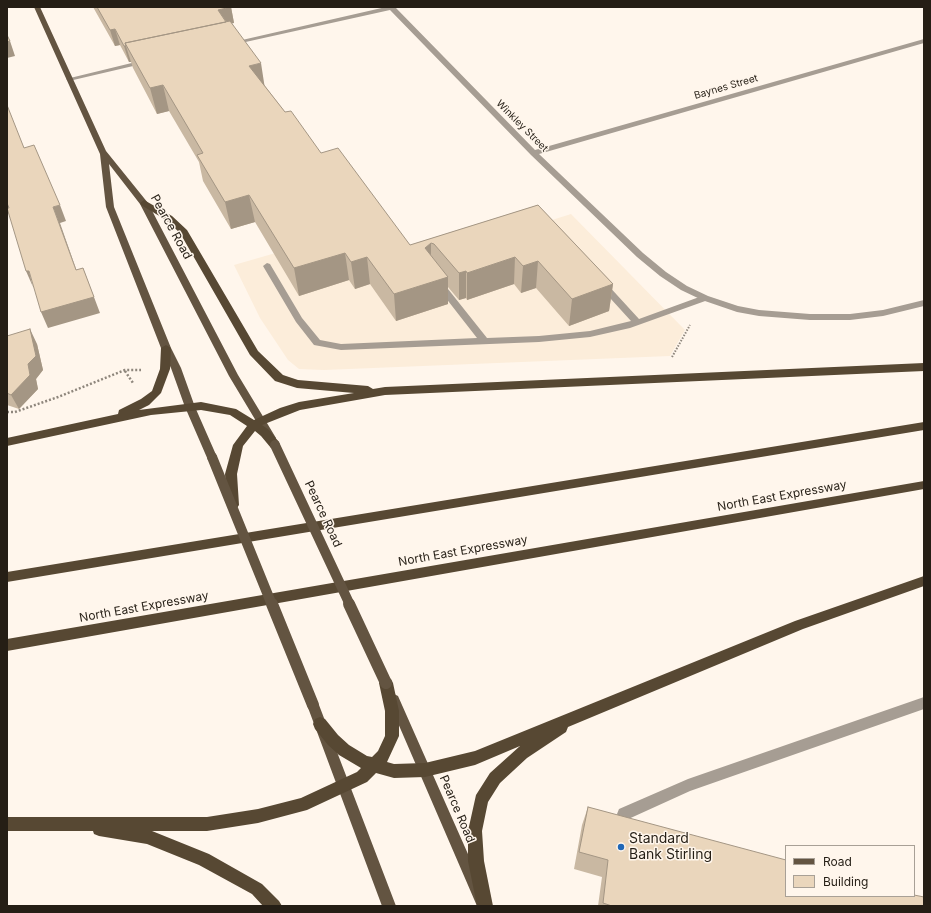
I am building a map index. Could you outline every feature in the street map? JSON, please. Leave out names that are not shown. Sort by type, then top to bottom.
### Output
[{"type":"highway","points":[[144,203],[169,218],[184,232],[254,353],[279,378],[297,384],[385,391],[924,367]]},
{"type":"highway","points":[[108,420],[145,402],[156,393],[165,369],[166,348]]},
{"type":"highway","points":[[233,505],[231,474],[238,445],[247,432],[258,423],[299,406],[385,391]]},
{"type":"highway","points":[[7,442],[150,411],[190,407],[214,408],[232,412],[258,423],[275,445]]},
{"type":"highway","points":[[7,577],[924,426]]},
{"type":"highway","name":"North East Expressway","points":[[7,645],[924,485]]},
{"type":"highway","points":[[320,724],[333,740],[344,750],[364,762],[394,771],[425,770],[475,758],[799,625],[924,581]]},
{"type":"highway","points":[[7,824],[207,824],[258,816],[302,805],[344,787],[362,777],[383,756],[392,736],[392,711],[386,683]]},
{"type":"highway","points":[[484,906],[476,861],[474,831],[481,800],[495,778],[522,753],[580,714]]},
{"type":"highway","points":[[63,824],[147,837],[204,859],[257,889],[274,906]]},
{"type":"main road","name":"Pearce Road","points":[[37,7],[103,152],[144,203],[258,423]]},
{"type":"main road","name":"Pearce Road","points":[[103,152],[110,207],[166,348],[176,368],[190,407],[233,505],[313,705],[389,906]]},
{"type":"main road","name":"Pearce Road","points":[[275,445],[386,683],[484,906]]},
{"type":"street","points":[[223,45],[393,7]]},
{"type":"street","name":"Winkley Street","points":[[393,7],[534,153],[640,255],[663,274],[684,288],[705,298],[737,309],[759,313],[810,317],[850,317],[884,313],[924,303]]},
{"type":"street","name":"Baynes Street","points":[[534,153],[924,41]]},
{"type":"street","points":[[69,79],[154,60]]},
{"type":"street","points":[[267,266],[299,320],[317,343],[341,347],[540,339],[590,334],[637,322],[705,298]]},
{"type":"street","points":[[596,277],[637,322]]},
{"type":"street","points":[[436,280],[484,341]]},
{"type":"street","points":[[624,814],[688,785],[924,703]]},
{"type":"path","points":[[7,412],[15,412],[58,397],[125,370],[165,369]]},
{"type":"shaded area","points":[[571,214],[685,330],[670,356],[324,370],[299,369],[288,360],[260,318],[234,265],[390,220],[423,261]]},
{"type":"building","points":[[97,7],[231,7],[218,10],[226,22],[125,43],[126,46],[124,46],[115,29],[110,30]]},
{"type":"building","points":[[230,21],[261,63],[249,66],[285,112],[291,111],[321,153],[338,148],[410,245],[538,205],[613,284],[572,299],[538,261],[523,266],[515,257],[467,273],[466,271],[459,273],[434,244],[431,243],[425,248],[448,277],[394,294],[367,257],[351,262],[345,253],[294,268],[249,195],[225,202],[197,155],[203,153],[163,85],[150,88],[125,43]]},
{"type":"building","points":[[7,35],[10,41],[7,42]]},
{"type":"building","points":[[7,105],[24,148],[34,145],[60,205],[53,207],[76,270],[83,268],[94,297],[41,312],[29,271],[26,271],[7,208],[9,208],[7,203]]},
{"type":"building","points":[[30,329],[36,356],[28,364],[30,375],[11,395],[7,393],[7,336]]},
{"type":"building","name":"Standard Bank Stirling","points":[[588,807],[785,860],[785,897],[915,897],[915,895],[924,897],[924,906],[612,906],[603,903],[608,860],[579,852]]},
{"type":"place","name":"Standard Bank Stirling","points":[[621,847]]}]
